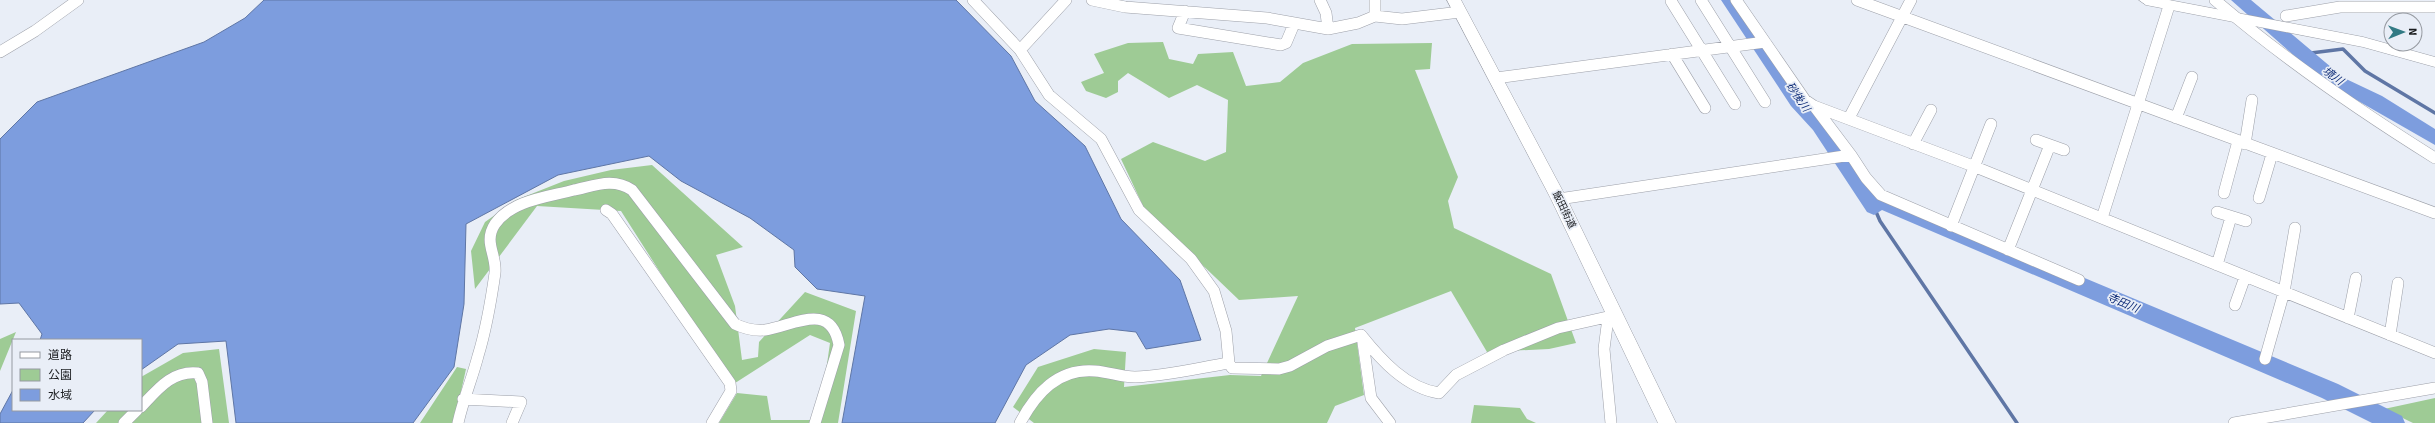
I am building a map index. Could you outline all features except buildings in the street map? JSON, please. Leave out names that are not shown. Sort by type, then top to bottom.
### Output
[{"type":"main road","points":[[2146,0],[2169,6],[2376,45],[2435,62]]},
{"type":"main road","name":"飯田街道","points":[[1457,6],[1559,199],[1612,316],[1667,423]]},
{"type":"street","points":[[0,52],[35,31],[78,0]]},
{"type":"street","points":[[973,0],[1020,50],[1049,95],[1101,139],[1139,210],[1191,259],[1214,291],[1226,331],[1229,363],[1232,368],[1279,369],[1290,366],[1327,346],[1361,335]]},
{"type":"street","points":[[1020,50],[1066,0]]},
{"type":"street","points":[[1092,0],[1124,7],[1169,4],[1185,11],[1268,18],[1328,30],[1358,24],[1375,16],[1402,19],[1457,6]]},
{"type":"street","points":[[1320,0],[1326,13],[1328,30]]},
{"type":"street","points":[[1375,0],[1375,16]]},
{"type":"street","points":[[1701,0],[1728,47],[1765,102]]},
{"type":"street","points":[[1736,0],[1805,100],[1814,106],[1973,166],[2435,353]]},
{"type":"street","points":[[1856,0],[2435,214]]},
{"type":"street","points":[[1849,118],[1901,16],[1911,0]]},
{"type":"street","points":[[2215,0],[2235,18],[2335,95],[2435,158]]},
{"type":"street","points":[[1670,1],[1703,50],[1735,104]]},
{"type":"street","points":[[2102,218],[2137,103],[2169,6]]},
{"type":"street","points":[[2286,16],[2302,10],[2435,6]]},
{"type":"street","points":[[1185,11],[1178,28],[1281,45],[1286,43],[1294,24]]},
{"type":"street","points":[[1496,78],[1764,42]]},
{"type":"street","points":[[1672,54],[1705,108]]},
{"type":"street","points":[[2176,118],[2192,77]]},
{"type":"street","points":[[2224,193],[2242,143],[2252,100]]},
{"type":"street","points":[[1814,106],[1849,156],[1881,195],[2079,280]]},
{"type":"street","points":[[1913,144],[1931,110]]},
{"type":"street","points":[[1951,226],[1973,166],[1991,124]]},
{"type":"street","points":[[2036,140],[2064,150]]},
{"type":"street","points":[[2008,250],[2050,145]]},
{"type":"street","points":[[2259,198],[2272,154]]},
{"type":"street","points":[[1559,199],[1849,156]]},
{"type":"street","points":[[458,423],[463,399],[475,367],[489,303],[495,268],[488,240],[497,222],[525,204],[595,185],[615,183],[632,190],[735,324],[750,331],[762,331],[811,318],[819,318],[831,325],[838,336],[839,345],[815,423]]},
{"type":"street","points":[[606,210],[612,214],[730,383],[731,391],[712,423]]},
{"type":"street","points":[[2217,212],[2246,221]]},
{"type":"street","points":[[2217,265],[2231,217]]},
{"type":"street","points":[[2265,359],[2284,292],[2295,228]]},
{"type":"street","points":[[2235,305],[2245,277]]},
{"type":"street","points":[[2348,318],[2356,278]]},
{"type":"street","points":[[2390,335],[2398,283]]},
{"type":"street","points":[[1361,335],[1371,349],[1412,384],[1431,393],[1439,392],[1456,375],[1504,350],[1558,328],[1582,321],[1612,316],[1604,349],[1611,423]]},
{"type":"street","points":[[1361,335],[1371,398],[1390,423]]},
{"type":"street","points":[[1020,423],[1028,405],[1038,392],[1070,372],[1091,371],[1134,377],[1229,363]]},
{"type":"street","points":[[142,406],[171,379],[180,373],[198,373],[202,382],[207,423]]},
{"type":"street","points":[[2236,423],[2353,404],[2435,388]]},
{"type":"street","points":[[463,399],[521,402],[512,423]]},
{"type":"street","points":[[124,423],[137,411]]},
{"type":"green space","points":[[1163,42],[1169,59],[1193,64],[1198,54],[1233,52],[1246,86],[1280,82],[1303,63],[1352,44],[1432,43],[1430,69],[1415,70],[1458,177],[1448,201],[1454,228],[1551,274],[1576,343],[1549,349],[1487,352],[1451,291],[1355,328],[1364,395],[1335,406],[1327,423],[1034,423],[1013,407],[1038,367],[1094,349],[1126,352],[1124,387],[1230,375],[1261,376],[1298,296],[1239,300],[1145,210],[1121,159],[1153,142],[1205,161],[1226,152],[1228,100],[1197,85],[1169,98],[1128,73],[1118,81],[1118,92],[1106,98],[1086,91],[1081,82],[1104,73],[1094,54],[1128,43]]},
{"type":"green space","points":[[652,165],[743,247],[716,255],[735,306],[742,360],[758,357],[759,342],[805,292],[856,311],[838,423],[719,423],[737,393],[767,396],[771,420],[819,420],[830,343],[810,335],[732,385],[621,211],[537,206],[475,289],[471,251],[485,222],[516,200],[564,181],[611,170]]},
{"type":"green space","points":[[16,332],[0,371],[0,339]]},
{"type":"green space","points":[[219,349],[229,423],[96,423],[107,411],[142,411],[142,376],[183,353]]},
{"type":"green space","points":[[457,367],[466,369],[454,423],[420,423]]},
{"type":"green space","points":[[2435,398],[2435,423],[2413,423],[2384,409]]},
{"type":"green space","points":[[1474,405],[1520,408],[1527,419],[1536,423],[1471,423]]},
{"type":"water","points":[[264,0],[956,0],[1011,56],[1035,101],[1085,146],[1121,219],[1180,280],[1201,340],[1146,349],[1136,332],[1109,329],[1070,335],[1026,365],[995,423],[842,423],[865,296],[817,289],[795,267],[794,250],[750,218],[681,181],[649,156],[558,175],[466,224],[464,304],[454,367],[413,423],[236,423],[226,341],[178,344],[142,369],[142,339],[40,339],[42,334],[19,303],[0,304],[0,139],[37,102],[204,42],[245,18]]},
{"type":"water","points":[[12,392],[12,411],[94,411],[83,423],[0,423],[0,414]]},
{"type":"waterway","name":"砂後川","points":[[1730,0],[1798,101],[1820,125],[1865,194]]},
{"type":"waterway","name":"境川","points":[[2240,0],[2313,63],[2338,82],[2375,101],[2435,138]]},
{"type":"waterway","points":[[2303,54],[2343,49],[2365,71],[2435,113]]},
{"type":"waterway","name":"寺田川","points":[[1865,194],[2330,391],[2394,423]]},
{"type":"waterway","name":"寺田川","points":[[1865,194],[1874,207]]},
{"type":"waterway","points":[[1874,207],[1880,221],[2017,423]]}]
